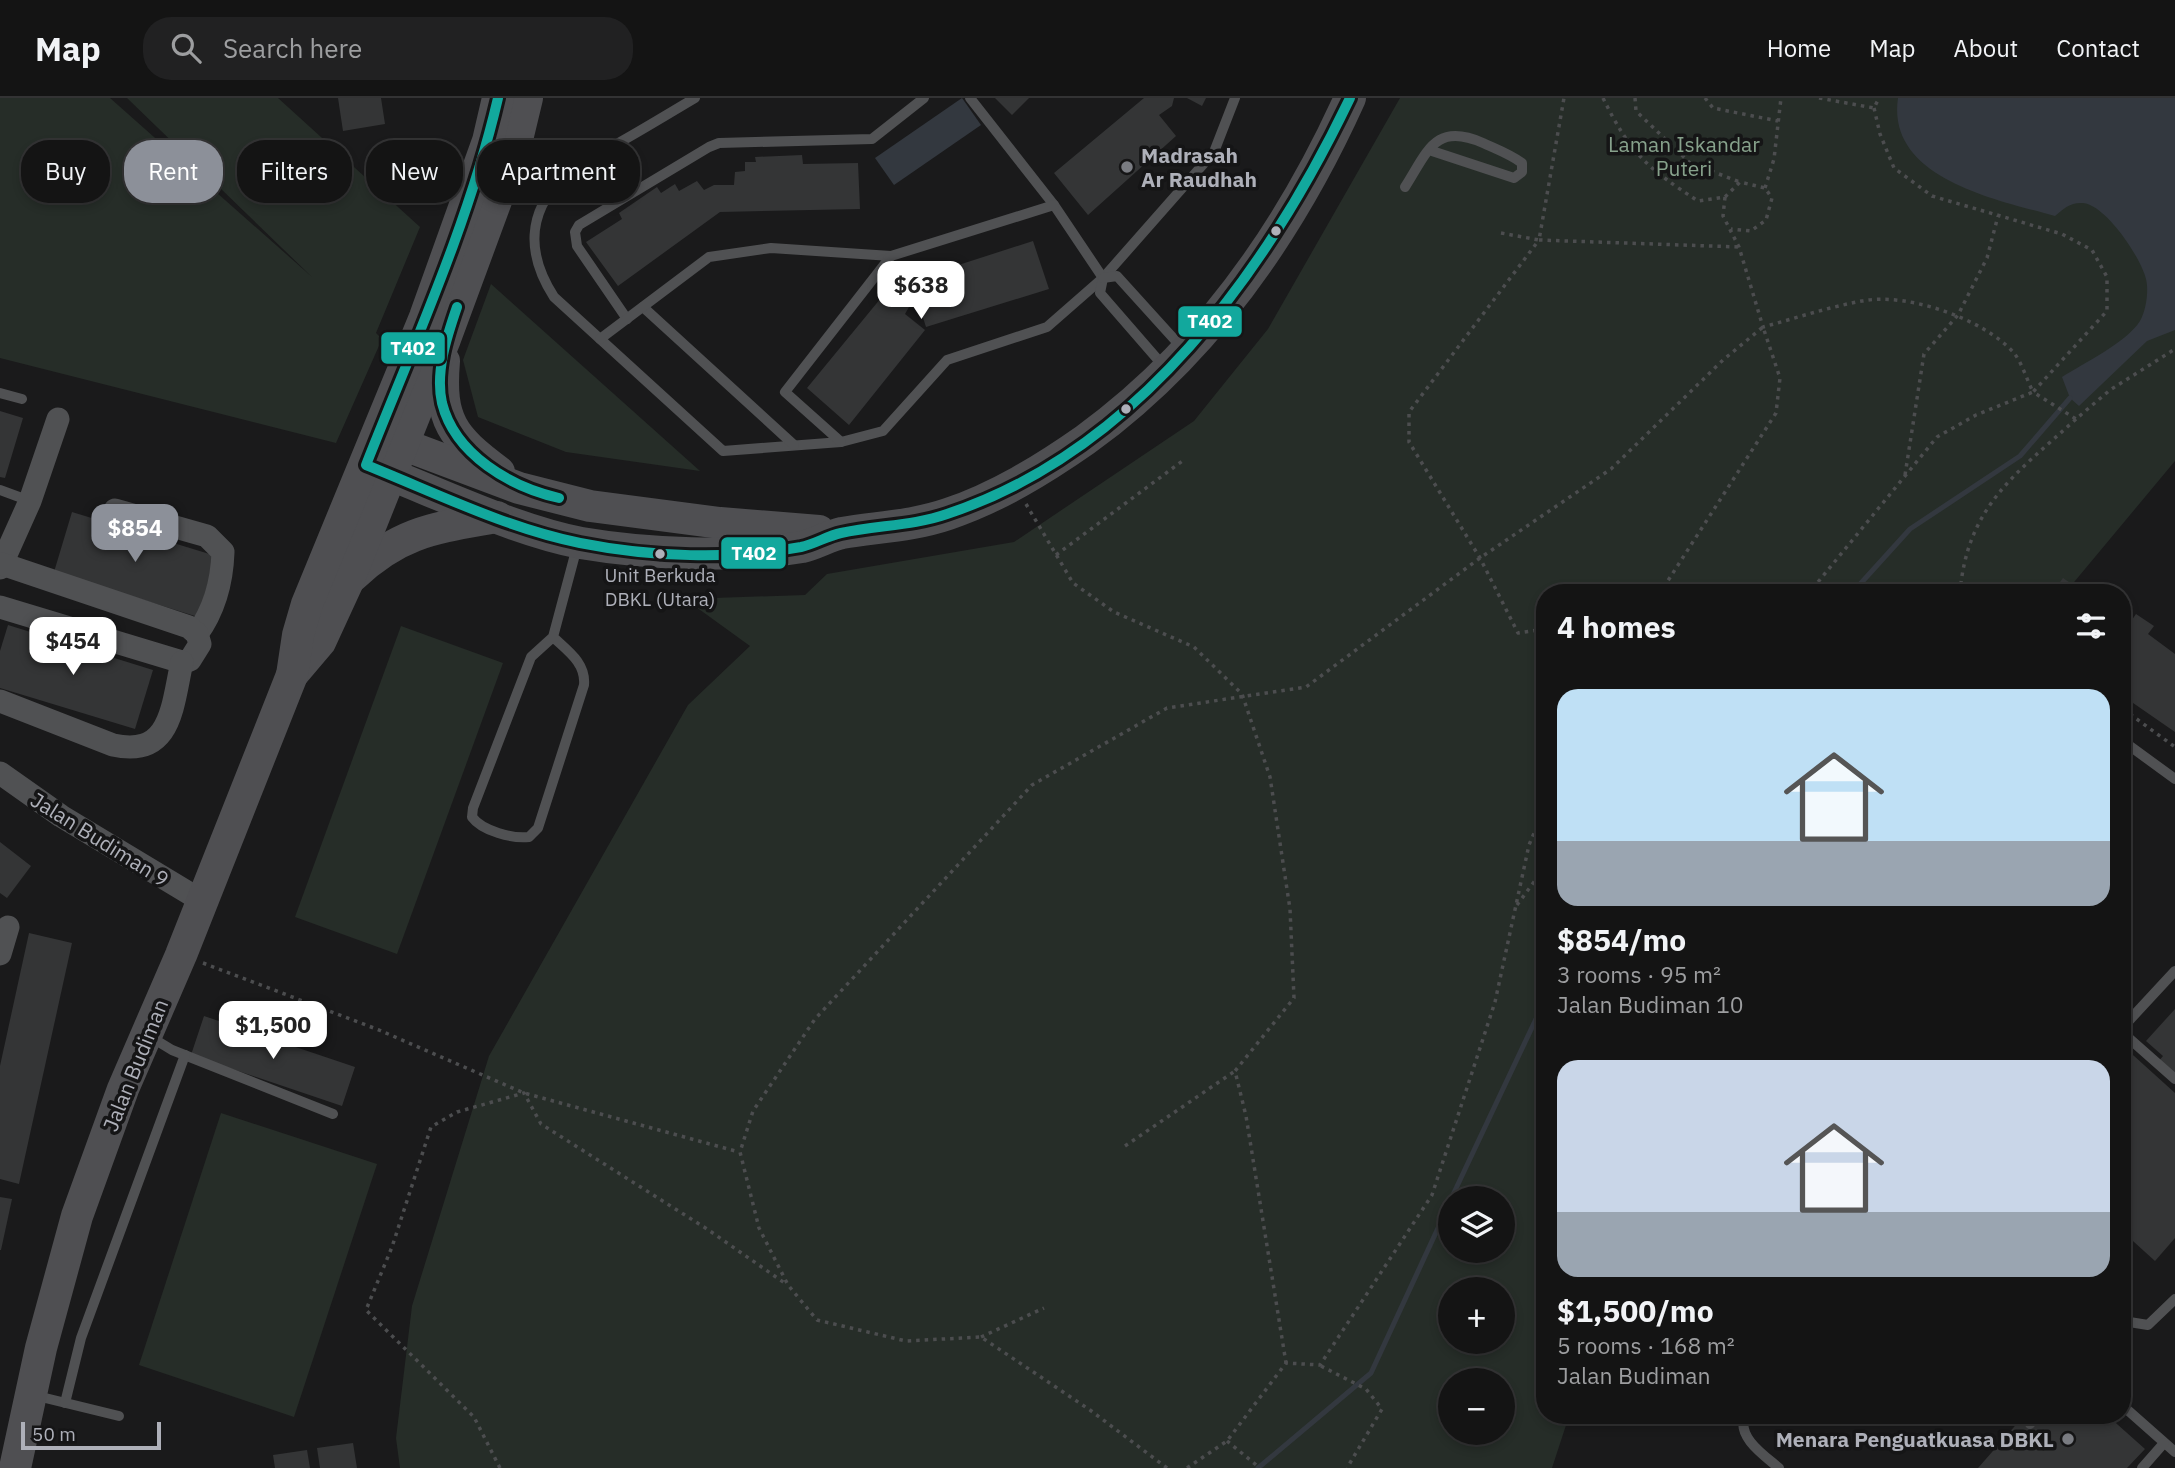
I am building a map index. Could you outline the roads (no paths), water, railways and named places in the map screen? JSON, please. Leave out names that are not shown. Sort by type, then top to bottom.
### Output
[{"type":"street","points":[[498,98],[488,141],[379,470],[497,517],[579,542],[632,549],[726,553],[806,546],[839,534]]},
{"type":"street","points":[[391,440],[445,339],[514,152],[527,98]]},
{"type":"street","points":[[391,440],[519,488],[590,506],[720,523],[839,534],[903,526],[946,515],[1047,467],[1131,406],[1177,363],[1211,325],[1283,224],[1327,149],[1350,98]]},
{"type":"street","points":[[445,339],[442,401],[451,425],[479,458],[519,488]]},
{"type":"street","points":[[0,607],[182,662],[190,660],[200,644],[197,634],[189,627],[1,566],[7,533],[30,500],[58,419]]},
{"type":"street","name":"Jalan Budiman","points":[[292,674],[320,642],[349,579],[379,470]]},
{"type":"street","name":"Jalan Budiman","points":[[15,1468],[30,1394],[77,1216],[123,1090],[181,955],[292,674],[298,635],[307,604],[379,470]]},
{"type":"street","points":[[115,510],[207,536],[223,552],[222,576],[216,597],[209,617],[197,634]]},
{"type":"street","points":[[349,579],[377,552],[403,540],[430,529],[497,517]]},
{"type":"street","points":[[0,701],[113,746],[128,749],[142,747],[156,741],[169,719],[182,662]]},
{"type":"street","name":"Jalan Budiman 9","points":[[0,773],[61,816],[202,901]]},
{"type":"street","points":[[0,954],[8,927]]},
{"type":"street","points":[[0,1462],[21,1436]]},
{"type":"lane","points":[[695,98],[566,174],[547,196],[537,215],[533,253],[540,276],[554,297],[723,451],[841,442],[883,431],[947,360],[1047,327],[1104,278],[1214,152],[1235,98]]},
{"type":"lane","points":[[627,319],[577,246],[575,232],[579,225],[719,143],[872,139],[924,98]]},
{"type":"lane","points":[[970,98],[1054,205],[1104,278],[1100,293],[1177,363]]},
{"type":"lane","points":[[1405,187],[1429,149],[1446,136],[1461,133],[1513,156],[1522,163],[1522,172],[1514,178],[1429,149]]},
{"type":"lane","points":[[600,339],[709,257],[771,248],[891,256],[1054,205]]},
{"type":"lane","points":[[841,442],[785,392],[891,256]]},
{"type":"lane","points":[[1104,278],[1116,276],[1177,363]]},
{"type":"lane","points":[[643,307],[794,445]]},
{"type":"lane","points":[[0,393],[22,399]]},
{"type":"lane","points":[[0,490],[30,500]]},
{"type":"lane","points":[[553,637],[585,672],[584,685],[538,828],[529,837],[518,838],[477,824],[472,817],[473,808],[531,657],[553,637],[563,590],[579,542]]},
{"type":"lane","points":[[2131,747],[2175,779]]},
{"type":"lane","points":[[2131,1019],[2175,972]]},
{"type":"lane","points":[[146,1035],[185,1055],[333,1114]]},
{"type":"lane","points":[[2131,1039],[2175,1079]]},
{"type":"lane","points":[[65,1403],[82,1338],[185,1055]]},
{"type":"lane","points":[[2131,1322],[2148,1325],[2175,1299]]},
{"type":"lane","points":[[30,1394],[119,1416]]},
{"type":"lane","points":[[2131,1413],[2175,1452]]},
{"type":"lane","points":[[1742,1424],[1745,1435],[1779,1468]]},
{"type":"lane","points":[[2142,1468],[2164,1443]]},
{"type":"waterway","points":[[1860,584],[1910,529],[2020,456],[2070,398]]},
{"type":"waterway","points":[[1457,1186],[1536,1019]]},
{"type":"waterway","points":[[1258,1468],[1371,1373],[1438,1228]]},
{"type":"place","name":"Madrasah Ar Raudhah","points":[[1127,167]]},
{"type":"place","name":"Unit Berkuda DBKL (Utara)","points":[[660,554]]},
{"type":"place","name":"Menara Penguatkuasa DBKL","points":[[2068,1439]]},
{"type":"park label","name":"Laman Iskandar Puteri","points":[[1684,156]]}]
